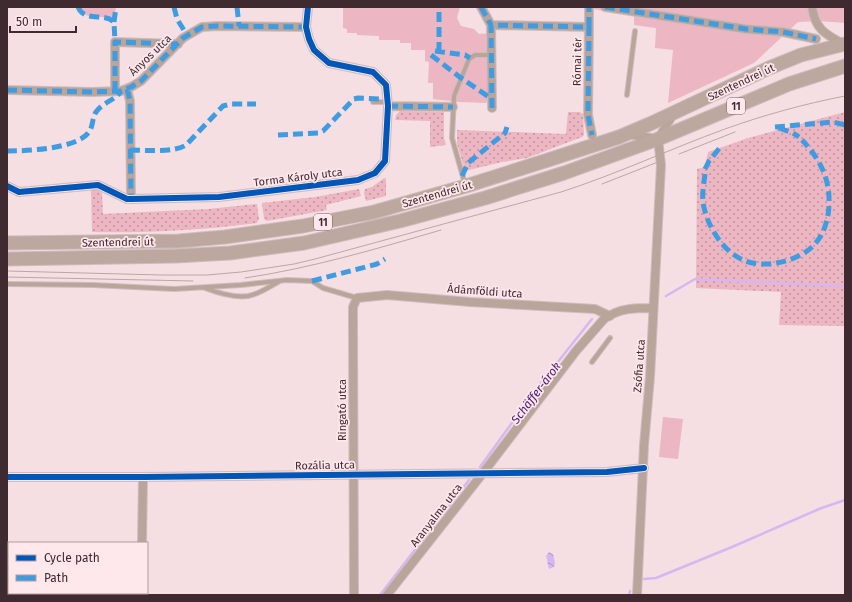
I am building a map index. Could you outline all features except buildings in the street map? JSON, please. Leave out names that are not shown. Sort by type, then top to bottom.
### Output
[{"type":"main road","name":"Szentendrei út","points":[[7,243],[179,241],[225,237],[303,226],[374,212],[466,186],[626,134],[801,55],[844,44]]},
{"type":"main road","name":"Szentendrei út","points":[[7,259],[176,256],[230,253],[304,243],[400,221],[485,198],[554,177],[658,139],[789,84],[845,66]]},
{"type":"street","name":"Torma Károly utca","points":[[7,186],[19,192],[98,185],[127,199],[219,197],[358,180],[375,173],[385,161],[388,104],[386,85],[373,72],[329,63],[314,50],[306,27],[308,7]]},
{"type":"street","points":[[482,7],[491,25],[492,108]]},
{"type":"street","points":[[589,7],[589,26]]},
{"type":"street","points":[[605,7],[746,29],[783,32],[816,38]]},
{"type":"street","points":[[812,7],[813,16],[818,28],[828,36],[844,44]]},
{"type":"street","name":"Római tér","points":[[491,25],[589,26],[588,115],[592,135]]},
{"type":"street","name":"Ányos utca","points":[[7,90],[115,91],[127,89],[141,81],[183,38],[202,27],[306,27]]},
{"type":"street","points":[[115,91],[115,42],[178,44]]},
{"type":"street","points":[[127,89],[130,101],[130,199]]},
{"type":"street","points":[[388,104],[453,107]]},
{"type":"street","points":[[626,134],[658,139],[674,113]]},
{"type":"street","name":"Zsófia utca","points":[[637,595],[661,165],[658,139]]},
{"type":"street","name":"Ádámföldi utca","points":[[357,298],[386,295],[470,302],[595,309],[610,316]]},
{"type":"street","name":"Ringató utca","points":[[354,595],[353,307],[357,298]]},
{"type":"street","name":"Aranyalma utca","points":[[387,595],[576,351],[604,319],[625,309],[653,308]]},
{"type":"street","name":"Rozália utca","points":[[7,477],[607,472],[644,468]]},
{"type":"street","points":[[142,542],[143,477]]},
{"type":"lane","points":[[627,95],[635,31]]},
{"type":"lane","points":[[466,186],[452,138],[454,96],[468,60],[475,55],[491,55]]},
{"type":"lane","points":[[373,102],[388,104]]},
{"type":"lane","points":[[203,288],[227,295],[248,296],[260,292],[282,280]]},
{"type":"lane","points":[[7,284],[203,288],[282,280],[300,280],[312,281],[323,288],[357,298]]},
{"type":"lane","points":[[592,362],[610,338]]},
{"type":"shaded area","points":[[78,7],[116,7],[114,22],[110,19],[85,15]]},
{"type":"shaded area","points":[[460,7],[457,18],[461,26],[474,29],[479,34],[491,33],[491,90],[486,103],[433,99],[433,83],[428,83],[429,62],[425,61],[425,50],[411,50],[411,43],[400,43],[400,40],[379,40],[379,36],[347,33],[347,29],[343,28],[343,8]]},
{"type":"shaded area","points":[[593,7],[845,7],[845,23],[819,21],[798,22],[754,63],[668,103],[673,50],[655,48],[656,28],[634,25],[634,16],[593,9]]},
{"type":"shaded area","points":[[400,111],[444,112],[444,138],[446,145],[430,147],[430,121],[395,120],[396,115]]},
{"type":"shaded area","points":[[568,112],[580,112],[583,114],[584,135],[582,137],[527,158],[502,162],[465,171],[457,143],[457,130],[566,134]]},
{"type":"shaded area","points":[[845,112],[845,326],[779,325],[781,292],[696,288],[697,169],[705,167],[708,152],[748,138]]},
{"type":"shaded area","points":[[384,178],[386,179],[386,196],[366,201],[364,193],[365,189],[372,187]]},
{"type":"shaded area","points":[[359,189],[361,196],[326,205],[327,210],[267,221],[264,219],[262,203],[315,197]]},
{"type":"shaded area","points":[[91,190],[98,190],[102,193],[103,214],[208,209],[257,204],[259,219],[257,223],[216,228],[133,232],[92,232]]},
{"type":"shaded area","points":[[663,417],[683,419],[678,459],[659,457]]},
{"type":"water","points":[[549,552],[553,554],[555,563],[554,567],[549,569],[546,556]]},
{"type":"waterway","name":"Schäffer-árok","points":[[666,296],[695,279],[845,286]]},
{"type":"waterway","name":"Schäffer-árok","points":[[480,467],[541,383],[592,319]]},
{"type":"waterway","name":"Schäffer-árok","points":[[380,595],[469,480]]},
{"type":"waterway","points":[[644,579],[656,578],[819,509],[845,500]]},
{"type":"waterway","points":[[629,595],[630,591]]},
{"type":"tram line","points":[[7,271],[207,275],[241,272],[294,264],[561,192],[740,124],[784,110],[845,96]]},
{"type":"tram line","points":[[679,154],[735,132]]},
{"type":"tram line","points":[[602,184],[658,162]]},
{"type":"tram line","points":[[245,278],[295,269],[368,251],[441,230]]},
{"type":"tram line","points":[[7,277],[193,281]]},
{"type":"marked path","points":[[78,7],[85,15],[110,19],[114,22],[115,42]]},
{"type":"marked path","points":[[114,22],[116,7]]},
{"type":"marked path","points":[[174,7],[177,19],[187,35]]},
{"type":"marked path","points":[[237,7],[239,26]]},
{"type":"marked path","points":[[439,7],[439,52]]},
{"type":"marked path","points":[[481,7],[491,25]]},
{"type":"marked path","points":[[589,7],[589,27]]},
{"type":"marked path","points":[[605,7],[746,29],[783,32],[816,39]]},
{"type":"marked path","points":[[492,108],[491,25],[589,27],[588,115],[592,135]]},
{"type":"marked path","points":[[7,90],[92,92],[121,91],[141,81],[183,38],[202,27],[306,27]]},
{"type":"marked path","points":[[115,91],[115,42],[178,44]]},
{"type":"marked path","points":[[435,51],[465,55],[470,58]]},
{"type":"marked path","points":[[431,55],[492,99]]},
{"type":"marked path","points":[[127,89],[130,101],[131,199]]},
{"type":"marked path","points":[[7,151],[51,148],[83,138],[89,132],[96,112],[116,97],[121,91]]},
{"type":"marked path","points":[[278,135],[318,133],[323,131],[354,99],[380,99]]},
{"type":"marked path","points":[[130,150],[181,148],[186,145],[223,106],[230,104],[256,104]]},
{"type":"marked path","points":[[388,106],[453,107]]},
{"type":"marked path","points":[[775,127],[833,122],[845,125]]},
{"type":"marked path","points":[[462,176],[468,163],[505,133],[507,127]]},
{"type":"marked path","points":[[779,128],[799,137]]},
{"type":"marked path","points":[[705,174],[703,195],[705,210],[711,228],[728,250],[743,260],[760,264],[769,264],[797,257],[812,247],[820,238],[827,221],[829,209],[828,185],[822,169],[814,154],[802,140]]},
{"type":"marked path","points":[[705,169],[709,161],[722,145]]},
{"type":"marked path","points":[[312,281],[377,264],[385,259]]},
{"type":"cycle path","points":[[7,186],[19,192],[98,185],[127,199],[219,197],[358,180],[375,173],[385,161],[388,106],[386,85],[373,72],[329,63],[314,50],[306,27],[308,7]]},
{"type":"cycle path","points":[[7,477],[607,472],[644,468]]}]
